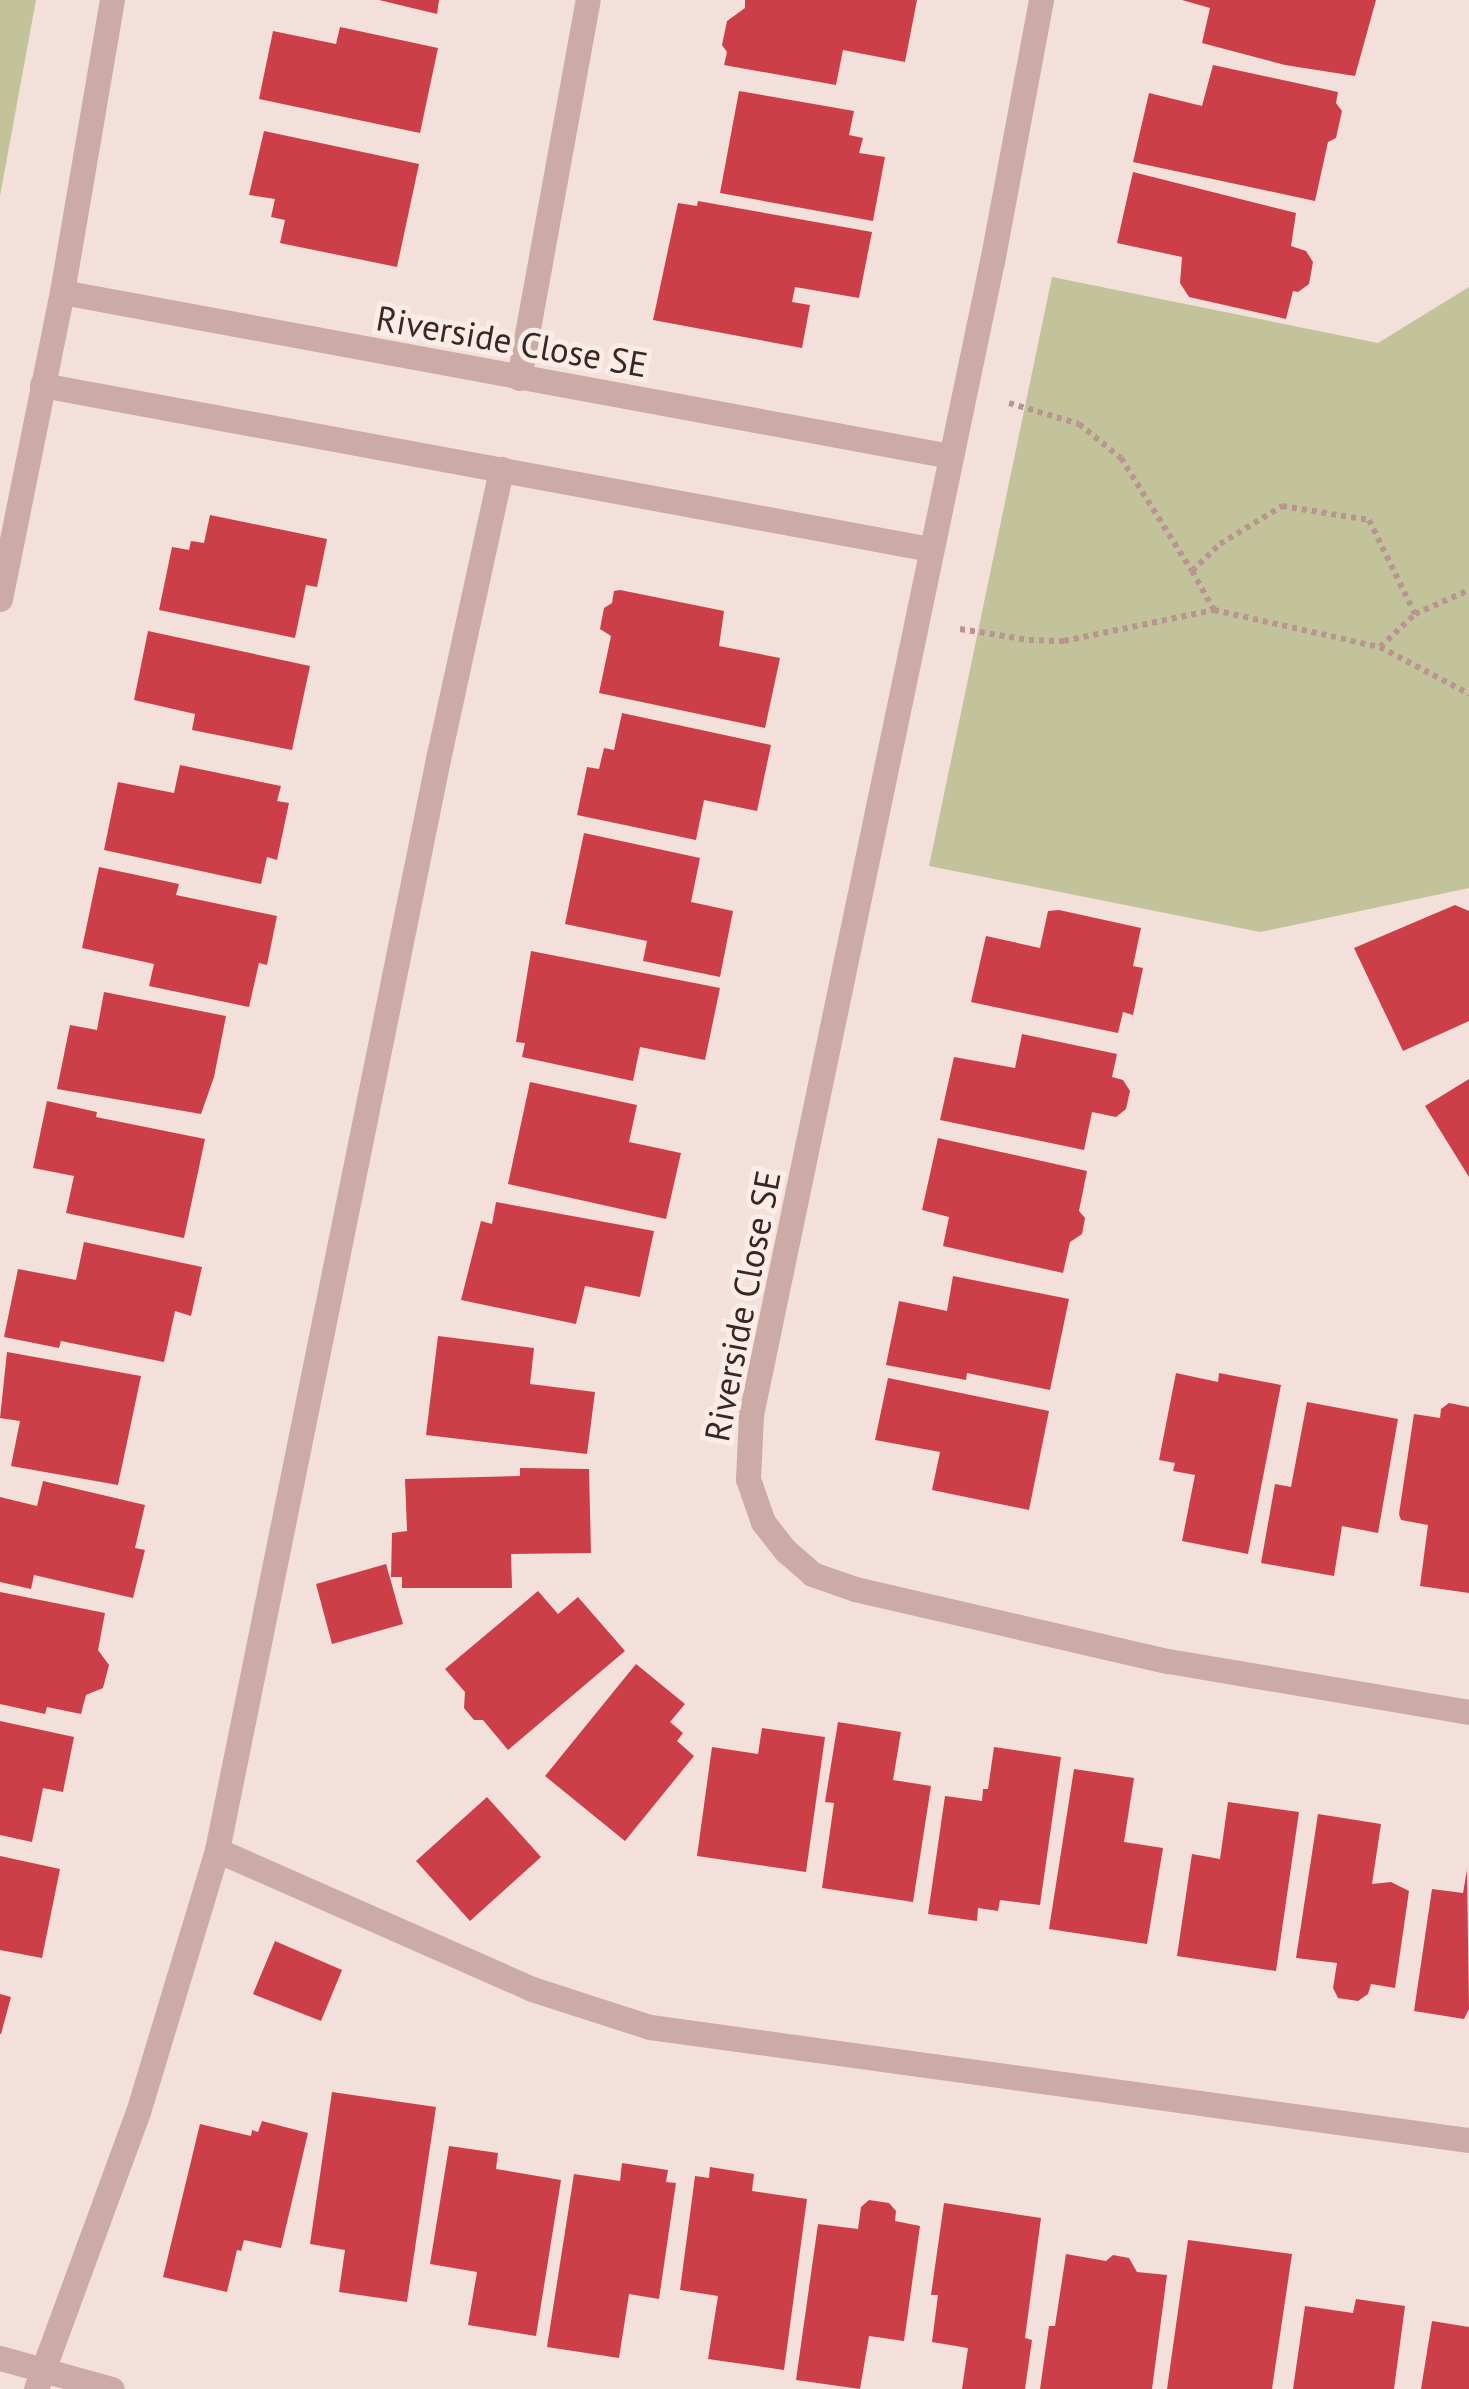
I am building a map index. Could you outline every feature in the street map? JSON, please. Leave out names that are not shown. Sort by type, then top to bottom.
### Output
[{"type":"street","points":[[0,599],[62,292],[112,0]]},
{"type":"street","points":[[520,378],[588,0]]},
{"type":"street","name":"Riverside Close SE","points":[[1041,0],[964,392],[751,1415],[748,1479],[763,1522],[812,1574],[855,1590],[1168,1661],[1469,1712]]},
{"type":"street","name":"Riverside Close SE","points":[[62,292],[950,456]]},
{"type":"street","points":[[42,384],[930,549]]},
{"type":"street","points":[[40,2381],[138,2112],[218,1850],[430,798],[501,469]]},
{"type":"street","points":[[218,1850],[532,1989],[650,2027],[1469,2140]]},
{"type":"street","points":[[0,2358],[40,2381],[112,2389]]},
{"type":"path","points":[[964,392],[1078,424],[1120,458],[1214,610]]},
{"type":"path","points":[[1192,570],[1220,544],[1282,506],[1369,520],[1415,614]]},
{"type":"path","points":[[1380,647],[1415,614],[1469,590]]},
{"type":"path","points":[[915,618],[980,634],[1064,640],[1214,610],[1380,647],[1469,694]]},
{"type":"green space","points":[[0,0],[36,0],[0,196]]},
{"type":"green space","points":[[1052,277],[1378,343],[1469,287],[1469,888],[1260,932],[929,866]]},
{"type":"building","points":[[379,0],[439,0],[437,14]]},
{"type":"building","points":[[745,0],[917,0],[905,62],[843,50],[836,85],[724,65],[727,52],[722,45],[727,21],[745,8]]},
{"type":"building","points":[[1182,0],[1376,0],[1355,76],[1285,65],[1202,43],[1210,8]]},
{"type":"building","points":[[340,27],[438,48],[420,133],[259,99],[273,31],[336,44]]},
{"type":"building","points":[[1213,65],[1338,92],[1336,103],[1342,111],[1336,138],[1328,142],[1315,201],[1133,162],[1149,93],[1202,106]]},
{"type":"building","points":[[739,91],[854,111],[849,135],[863,138],[859,153],[885,157],[873,221],[720,193]]},
{"type":"building","points":[[264,131],[419,164],[397,267],[280,243],[285,220],[271,217],[275,199],[249,195]]},
{"type":"building","points":[[1133,172],[1296,213],[1291,246],[1306,251],[1313,262],[1309,284],[1293,291],[1286,319],[1189,297],[1180,283],[1182,257],[1117,243]]},
{"type":"building","points":[[698,201],[872,232],[859,298],[795,287],[792,302],[810,305],[802,348],[653,320],[678,203],[697,206]]},
{"type":"building","points":[[210,515],[327,539],[317,587],[306,585],[295,638],[159,610],[172,547],[189,550],[191,541],[204,543]]},
{"type":"building","points":[[614,591],[724,611],[719,646],[780,658],[765,728],[599,693],[611,636],[600,629],[604,608],[612,603]]},
{"type":"building","points":[[148,631],[310,666],[292,750],[192,730],[195,714],[134,700]]},
{"type":"building","points":[[622,713],[771,745],[757,811],[704,800],[696,840],[577,815],[587,767],[599,769],[604,748],[614,750]]},
{"type":"building","points":[[180,765],[281,786],[277,801],[289,803],[277,860],[267,857],[261,884],[104,850],[118,782],[174,793]]},
{"type":"building","points":[[584,833],[700,858],[691,902],[733,911],[720,977],[643,961],[647,941],[565,924]]},
{"type":"building","points":[[99,867],[179,884],[176,895],[277,916],[267,965],[259,963],[249,1007],[149,986],[154,964],[82,948]]},
{"type":"building","points":[[1455,905],[1469,911],[1469,1021],[1403,1051],[1354,948]]},
{"type":"building","points":[[1048,911],[1141,928],[1133,966],[1143,968],[1133,1015],[1123,1012],[1118,1033],[971,1002],[986,936],[1040,948]]},
{"type":"building","points":[[531,951],[720,988],[705,1060],[640,1047],[633,1081],[522,1057],[525,1043],[516,1042]]},
{"type":"building","points":[[104,992],[226,1016],[214,1077],[201,1114],[57,1089],[70,1025],[97,1030]]},
{"type":"building","points":[[1022,1034],[1117,1054],[1112,1077],[1123,1080],[1130,1091],[1126,1109],[1116,1117],[1092,1112],[1084,1150],[940,1120],[954,1057],[1015,1068]]},
{"type":"building","points":[[1469,1079],[1469,1177],[1425,1106]]},
{"type":"building","points":[[530,1082],[637,1105],[629,1142],[681,1153],[666,1219],[508,1184]]},
{"type":"building","points":[[47,1101],[97,1112],[96,1117],[205,1139],[184,1238],[66,1213],[74,1176],[33,1168]]},
{"type":"building","points":[[938,1138],[1087,1171],[1079,1211],[1085,1218],[1082,1234],[1070,1242],[1063,1273],[943,1246],[949,1217],[922,1210]]},
{"type":"building","points":[[496,1202],[654,1231],[640,1297],[585,1286],[576,1324],[461,1300],[481,1221],[492,1224]]},
{"type":"building","points":[[84,1242],[202,1267],[191,1316],[175,1311],[164,1362],[61,1341],[59,1348],[4,1337],[18,1269],[76,1280]]},
{"type":"building","points":[[953,1276],[1069,1299],[1050,1390],[967,1373],[966,1380],[886,1365],[899,1301],[947,1311]]},
{"type":"building","points":[[438,1336],[534,1348],[530,1384],[595,1392],[587,1454],[426,1435]]},
{"type":"building","points":[[7,1352],[141,1376],[118,1485],[11,1466],[20,1421],[0,1418]]},
{"type":"building","points":[[1176,1373],[1218,1382],[1219,1373],[1281,1385],[1248,1554],[1182,1541],[1195,1475],[1173,1471],[1175,1463],[1159,1460]]},
{"type":"building","points":[[888,1378],[1049,1411],[1029,1510],[932,1490],[940,1452],[875,1440]]},
{"type":"building","points":[[1307,1402],[1398,1419],[1378,1533],[1342,1526],[1334,1576],[1261,1563],[1275,1484],[1291,1487]]},
{"type":"building","points":[[1449,1403],[1469,1407],[1469,1593],[1420,1586],[1428,1525],[1401,1520],[1399,1514],[1414,1414],[1440,1418],[1441,1409]]},
{"type":"building","points":[[520,1468],[589,1469],[591,1553],[511,1554],[512,1588],[402,1588],[402,1577],[391,1577],[392,1533],[407,1531],[405,1479],[520,1476]]},
{"type":"building","points":[[43,1481],[145,1505],[135,1548],[145,1550],[133,1598],[34,1575],[31,1589],[0,1582],[0,1497],[37,1506]]},
{"type":"building","points":[[386,1564],[403,1624],[332,1644],[316,1584]]},
{"type":"building","points":[[538,1591],[558,1614],[578,1597],[625,1651],[508,1750],[483,1720],[474,1720],[464,1708],[465,1692],[445,1669]]},
{"type":"building","points":[[0,1592],[105,1613],[98,1650],[109,1665],[103,1688],[86,1695],[81,1714],[47,1707],[45,1714],[0,1704]]},
{"type":"building","points":[[636,1664],[685,1704],[670,1722],[683,1733],[677,1741],[694,1756],[625,1841],[545,1776]]},
{"type":"building","points":[[0,1721],[74,1737],[63,1792],[43,1788],[32,1842],[0,1835]]},
{"type":"building","points":[[838,1722],[901,1732],[893,1780],[931,1786],[913,1902],[822,1888],[834,1803],[825,1802]]},
{"type":"building","points":[[762,1728],[825,1737],[806,1872],[697,1856],[712,1747],[758,1754]]},
{"type":"building","points":[[994,1747],[1061,1757],[1040,1905],[1000,1900],[998,1911],[978,1908],[977,1921],[928,1914],[945,1796],[982,1801],[983,1789],[988,1789]]},
{"type":"building","points":[[1074,1769],[1134,1778],[1124,1842],[1163,1848],[1147,1944],[1049,1929]]},
{"type":"building","points":[[487,1797],[541,1857],[470,1921],[416,1861]]},
{"type":"building","points":[[1228,1802],[1299,1812],[1276,1971],[1177,1956],[1192,1854],[1220,1859]]},
{"type":"building","points":[[1318,1814],[1381,1824],[1372,1884],[1391,1882],[1409,1891],[1395,1988],[1371,1984],[1368,1994],[1358,2001],[1338,1998],[1333,1988],[1337,1963],[1296,1958]]},
{"type":"building","points":[[0,1856],[60,1869],[42,1958],[0,1950]]},
{"type":"building","points":[[1467,1870],[1469,2009],[1464,2019],[1414,2011],[1432,1889],[1463,1893]]},
{"type":"building","points":[[275,1941],[342,1970],[321,2021],[253,1994]]},
{"type":"building","points":[[0,1994],[11,1997],[1,2034],[0,2034]]},
{"type":"building","points":[[332,2092],[436,2107],[407,2302],[339,2292],[345,2250],[310,2244]]},
{"type":"building","points":[[262,2121],[308,2133],[281,2248],[244,2240],[241,2251],[237,2250],[227,2292],[163,2277],[200,2124],[251,2136],[252,2130],[258,2132]]},
{"type":"building","points":[[449,2146],[498,2153],[496,2169],[561,2180],[536,2336],[468,2325],[477,2272],[430,2264]]},
{"type":"building","points":[[622,2163],[668,2170],[666,2182],[676,2183],[659,2299],[629,2294],[619,2358],[547,2347],[574,2174],[620,2181]]},
{"type":"building","points":[[710,2167],[754,2174],[752,2191],[807,2199],[784,2370],[708,2359],[718,2296],[680,2290],[695,2176],[709,2178]]},
{"type":"building","points":[[869,2200],[889,2203],[896,2211],[895,2221],[920,2226],[904,2341],[869,2336],[860,2389],[796,2380],[818,2224],[858,2229],[861,2207]]},
{"type":"building","points":[[944,2203],[1041,2218],[1025,2338],[1032,2340],[1025,2389],[962,2389],[968,2348],[932,2342],[938,2295],[931,2295]]},
{"type":"building","points":[[1188,2240],[1292,2254],[1272,2389],[1167,2389]]},
{"type":"building","points":[[1066,2254],[1106,2261],[1113,2255],[1129,2258],[1137,2272],[1167,2275],[1152,2389],[1040,2389],[1049,2326],[1055,2326]]},
{"type":"building","points":[[1356,2299],[1405,2306],[1394,2389],[1293,2389],[1305,2306],[1353,2313]]},
{"type":"building","points":[[1432,2321],[1469,2327],[1469,2389],[1421,2389]]}]
